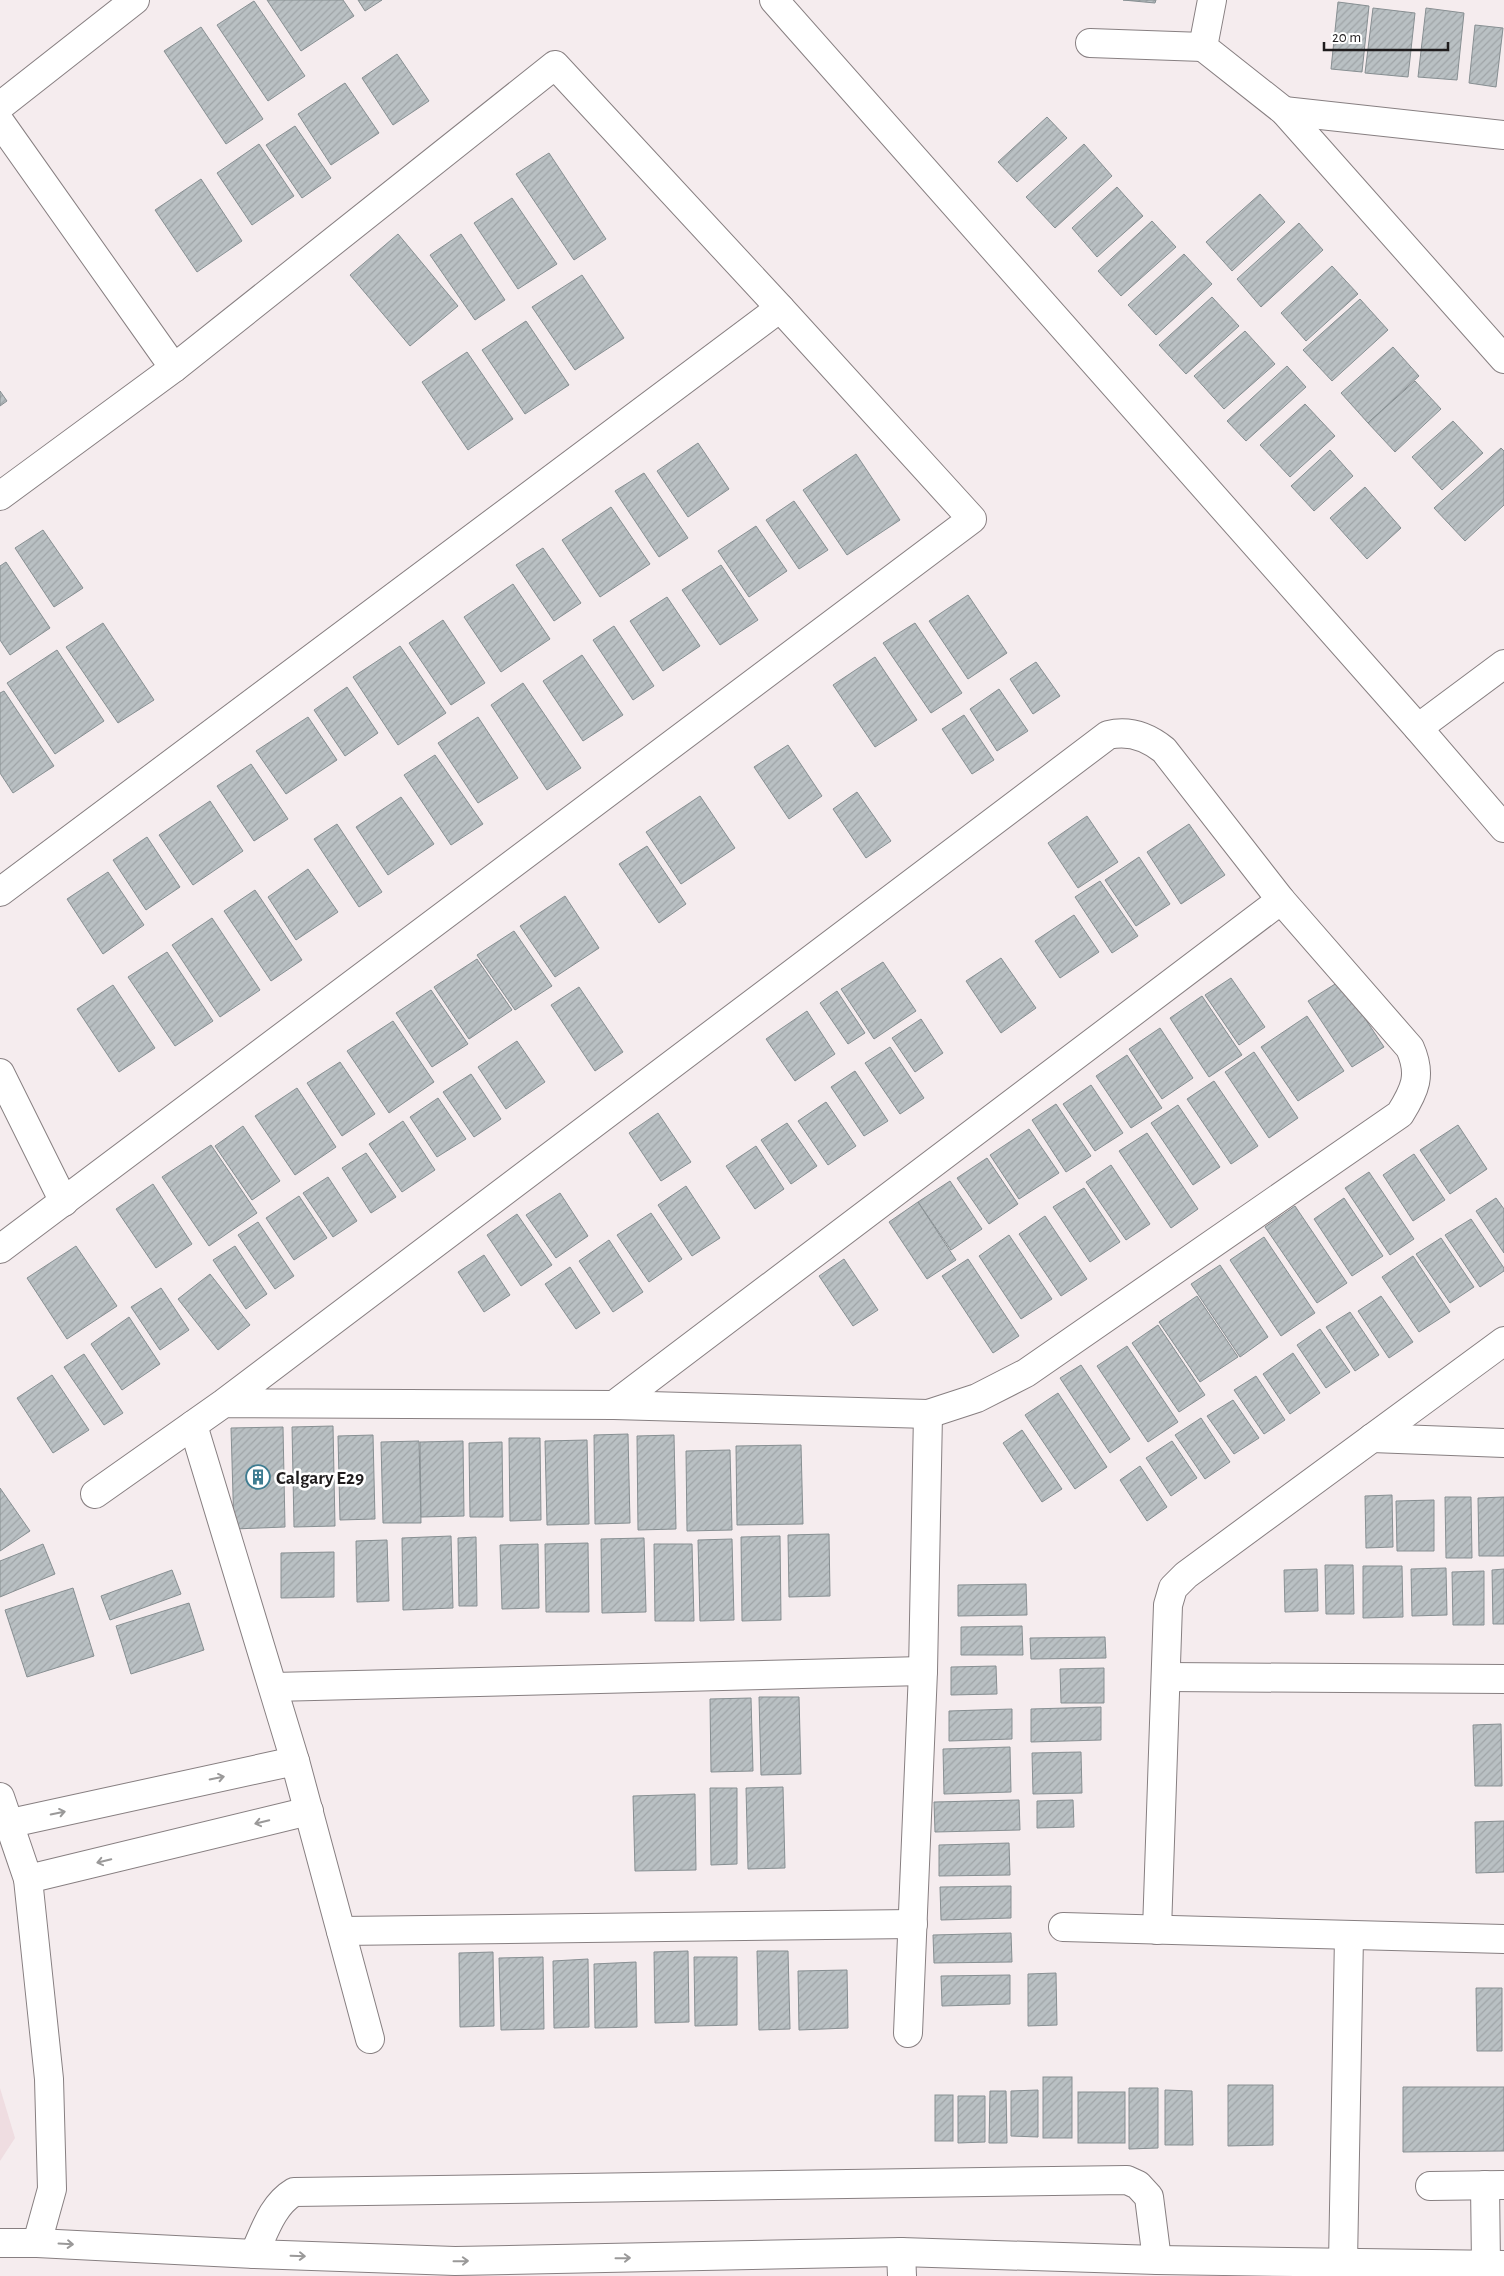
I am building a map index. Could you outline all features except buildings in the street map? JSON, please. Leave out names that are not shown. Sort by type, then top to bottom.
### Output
[{"type":"street","points":[[0,106],[135,0]]},
{"type":"street","points":[[774,0],[1418,728],[1504,828]]},
{"type":"street","points":[[1203,47],[1212,0]]},
{"type":"street","points":[[1090,43],[1203,47],[1284,111],[1504,359]]},
{"type":"street","points":[[0,496],[174,368],[555,65],[972,519],[0,1249]]},
{"type":"street","points":[[1284,111],[1504,135]]},
{"type":"street","points":[[0,122],[174,368]]},
{"type":"street","points":[[0,892],[780,308]]},
{"type":"street","points":[[1418,728],[1504,664]]},
{"type":"street","points":[[95,1494],[224,1402],[1108,735],[1121,732],[1138,736],[1151,740],[1164,750],[1281,900],[1410,1048],[1416,1061],[1416,1080],[1412,1094],[1400,1114],[1026,1373],[955,1407],[928,1414],[614,1405],[224,1402]]},
{"type":"street","points":[[614,1405],[1281,900]]},
{"type":"street","points":[[0,1073],[64,1202]]},
{"type":"street","points":[[1157,1930],[1168,1605],[1173,1588],[1186,1575],[1504,1341]]},
{"type":"street","points":[[908,2033],[922,1671],[928,1414]]},
{"type":"street","points":[[193,1425],[296,1761],[370,2039]]},
{"type":"street","points":[[1372,1438],[1504,1443]]},
{"type":"street","points":[[273,1687],[922,1671]]},
{"type":"street","points":[[1166,1677],[1504,1679]]},
{"type":"street","points":[[11,1823],[296,1761]]},
{"type":"street","points":[[0,1797],[11,1823],[28,1879],[48,2079],[52,2189],[37,2243]]},
{"type":"street","points":[[28,1879],[309,1811]]},
{"type":"street","points":[[341,1931],[912,1924]]},
{"type":"street","points":[[1063,1927],[1504,1939]]},
{"type":"street","points":[[1343,2263],[1350,1936]]},
{"type":"street","points":[[254,2254],[274,2213],[282,2201],[294,2192],[1127,2180],[1138,2184],[1149,2197],[1157,2260]]},
{"type":"street","points":[[0,2243],[455,2261],[902,2264],[1157,2260],[1495,2265],[1495,2184],[1430,2186]]},
{"type":"shaded area","points":[[0,2088],[15,2138],[0,2161]]},
{"type":"place","name":"Calgary E29","points":[[258,1477]]}]
